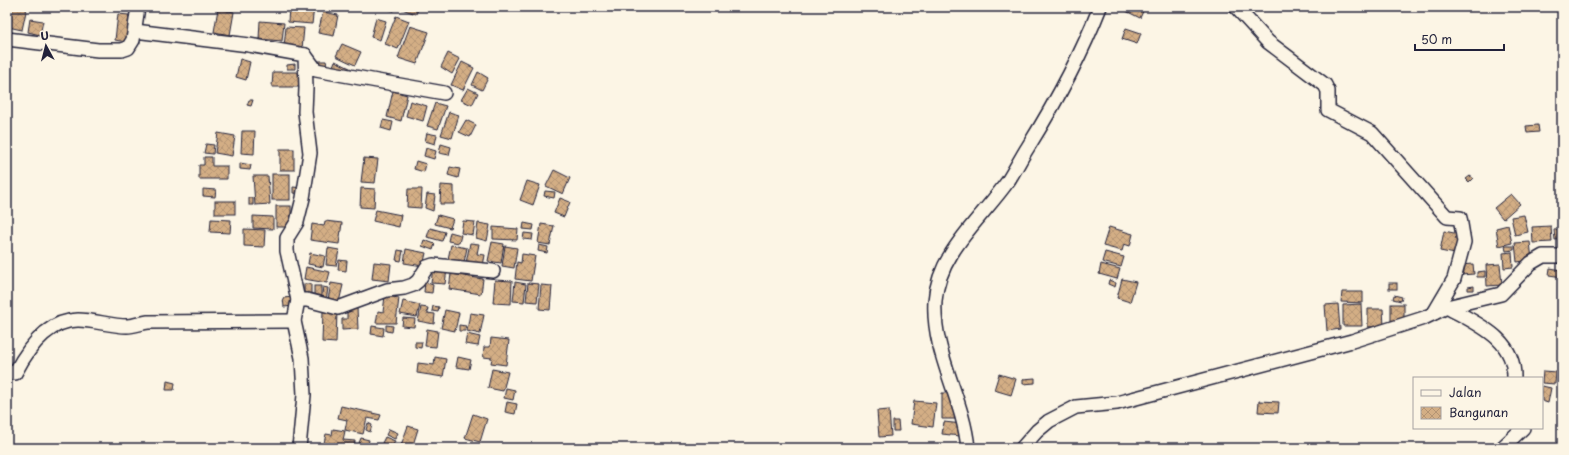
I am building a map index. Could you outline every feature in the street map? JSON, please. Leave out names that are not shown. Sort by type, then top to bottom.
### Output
[{"type":"street","points":[[7,38],[116,51],[128,48],[131,45],[135,31],[138,7]]},
{"type":"street","points":[[968,448],[964,422],[948,376],[938,338],[935,316],[938,280],[949,258],[1008,180],[1052,109],[1090,32],[1100,7]]},
{"type":"street","points":[[1236,7],[1268,42],[1326,85],[1328,91],[1328,110],[1372,133],[1447,217],[1460,218],[1464,242],[1454,279],[1434,313]]},
{"type":"street","points":[[135,31],[249,45],[305,55],[316,70],[444,92]]},
{"type":"street","points":[[299,448],[304,395],[302,358],[294,321],[298,300],[287,251],[287,238],[297,222],[303,198],[310,153],[305,112],[305,55]]},
{"type":"street","points":[[1022,448],[1036,431],[1049,421],[1076,407],[1117,403],[1352,341],[1434,313],[1447,307],[1501,294],[1531,262],[1543,256],[1562,256]]},
{"type":"street","points":[[298,300],[307,300],[338,308],[387,290],[404,288],[413,285],[418,281],[428,267],[433,265],[493,271]]},
{"type":"street","points":[[1447,307],[1482,326],[1507,348],[1514,366],[1514,377]]},
{"type":"street","points":[[7,372],[14,373],[28,351],[48,330],[70,321],[78,320],[127,326],[148,322],[294,321]]},
{"type":"street","points":[[1502,448],[1521,429]]},
{"type":"building","points":[[12,7],[27,7],[22,30],[8,27]]},
{"type":"building","points":[[263,7],[272,7],[272,10],[262,10]]},
{"type":"building","points":[[289,7],[314,7],[312,24],[288,22]]},
{"type":"building","points":[[381,7],[396,7],[394,11]]},
{"type":"building","points":[[402,7],[419,7],[416,14],[402,9]]},
{"type":"building","points":[[1128,7],[1145,7],[1140,18],[1126,11]]},
{"type":"building","points":[[218,9],[234,12],[230,35],[214,32]]},
{"type":"building","points":[[323,12],[338,15],[334,36],[318,33]]},
{"type":"building","points":[[118,14],[129,15],[126,42],[115,40]]},
{"type":"building","points":[[396,16],[409,21],[398,49],[385,44]]},
{"type":"building","points":[[376,18],[386,21],[380,40],[371,37]]},
{"type":"building","points":[[30,19],[43,21],[40,35],[28,32]]},
{"type":"building","points":[[260,21],[284,23],[282,41],[259,39]]},
{"type":"building","points":[[410,26],[429,32],[417,64],[398,58]]},
{"type":"building","points":[[286,27],[304,28],[302,49],[284,47]]},
{"type":"building","points":[[1126,28],[1141,33],[1137,44],[1122,39]]},
{"type":"building","points":[[342,44],[361,52],[355,65],[336,56]]},
{"type":"building","points":[[448,53],[460,59],[452,74],[441,67]]},
{"type":"building","points":[[240,59],[250,62],[246,80],[236,77]]},
{"type":"building","points":[[318,61],[326,61],[327,65],[319,66]]},
{"type":"building","points":[[335,61],[352,69],[350,75],[333,66]]},
{"type":"building","points":[[462,62],[474,68],[463,90],[451,85]]},
{"type":"building","points":[[295,64],[295,69],[287,69],[287,65]]},
{"type":"building","points":[[273,72],[302,72],[302,87],[272,87]]},
{"type":"building","points":[[478,72],[488,78],[482,90],[472,85]]},
{"type":"building","points":[[468,88],[478,93],[472,105],[461,100]]},
{"type":"building","points":[[393,91],[407,95],[401,121],[387,117]]},
{"type":"building","points":[[249,100],[253,100],[251,106],[247,105]]},
{"type":"building","points":[[410,101],[427,106],[423,121],[406,116]]},
{"type":"building","points":[[435,103],[446,106],[438,129],[427,126]]},
{"type":"building","points":[[449,112],[459,115],[452,138],[441,135]]},
{"type":"building","points":[[383,120],[393,122],[391,131],[381,128]]},
{"type":"building","points":[[466,120],[476,125],[470,137],[459,132]]},
{"type":"building","points":[[1538,125],[1539,132],[1527,133],[1526,126]]},
{"type":"building","points":[[242,131],[255,131],[254,154],[241,153]]},
{"type":"building","points":[[218,133],[235,136],[232,156],[215,153]]},
{"type":"building","points":[[427,133],[437,135],[435,144],[425,141]]},
{"type":"building","points":[[206,144],[214,145],[213,154],[204,153]]},
{"type":"building","points":[[441,144],[451,147],[449,155],[439,153]]},
{"type":"building","points":[[426,148],[436,151],[434,159],[424,156]]},
{"type":"building","points":[[280,149],[294,149],[294,170],[280,170]]},
{"type":"building","points":[[204,157],[212,157],[212,166],[227,166],[227,179],[199,179],[199,165],[204,165]]},
{"type":"building","points":[[364,158],[378,159],[375,183],[361,182]]},
{"type":"building","points":[[416,161],[426,164],[424,172],[414,169]]},
{"type":"building","points":[[240,163],[251,165],[250,170],[240,169]]},
{"type":"building","points":[[450,167],[460,169],[458,178],[448,175]]},
{"type":"building","points":[[554,170],[570,178],[563,194],[546,186]]},
{"type":"building","points":[[272,174],[290,174],[290,200],[272,200]]},
{"type":"building","points":[[253,176],[268,176],[270,204],[255,205]]},
{"type":"building","points":[[1470,176],[1473,178],[1469,182],[1466,179]]},
{"type":"building","points":[[527,181],[540,185],[533,205],[520,200]]},
{"type":"building","points":[[441,185],[454,186],[454,204],[440,204]]},
{"type":"building","points":[[293,187],[302,188],[302,194],[293,193]]},
{"type":"building","points":[[361,188],[375,189],[374,208],[360,207]]},
{"type":"building","points":[[203,189],[216,190],[215,197],[203,196]]},
{"type":"building","points":[[408,189],[422,189],[421,208],[407,207]]},
{"type":"building","points":[[545,191],[555,192],[554,198],[544,196]]},
{"type":"building","points":[[427,194],[435,195],[433,211],[425,208]]},
{"type":"building","points":[[1511,194],[1520,204],[1503,219],[1494,208]]},
{"type":"building","points":[[249,198],[253,198],[253,205],[249,205]]},
{"type":"building","points":[[560,198],[570,202],[564,217],[554,213]]},
{"type":"building","points":[[215,201],[235,201],[235,214],[215,214]]},
{"type":"building","points":[[276,206],[291,206],[291,227],[276,227]]},
{"type":"building","points":[[376,210],[401,215],[399,227],[373,221]]},
{"type":"building","points":[[438,215],[453,219],[450,228],[435,224]]},
{"type":"building","points":[[1524,215],[1528,232],[1515,235],[1511,217]]},
{"type":"building","points":[[253,216],[273,217],[273,229],[253,228]]},
{"type":"building","points":[[211,219],[231,220],[230,233],[210,232]]},
{"type":"building","points":[[325,221],[342,223],[339,244],[310,240],[312,224],[324,226]]},
{"type":"building","points":[[463,221],[475,222],[473,235],[461,233]]},
{"type":"building","points":[[478,223],[490,225],[487,241],[476,238]]},
{"type":"building","points":[[524,223],[534,225],[533,230],[523,229]]},
{"type":"building","points":[[541,224],[554,226],[550,245],[538,243]]},
{"type":"building","points":[[1508,225],[1512,243],[1499,246],[1496,228]]},
{"type":"building","points":[[1551,226],[1552,242],[1533,243],[1532,227]]},
{"type":"building","points":[[493,227],[518,229],[517,240],[493,239]]},
{"type":"building","points":[[1109,227],[1133,234],[1130,246],[1124,244],[1122,251],[1103,246]]},
{"type":"building","points":[[430,228],[445,232],[442,241],[427,237]]},
{"type":"building","points":[[244,229],[265,230],[264,247],[244,246]]},
{"type":"building","points":[[1562,229],[1562,239],[1555,240],[1554,230]]},
{"type":"building","points":[[1444,231],[1459,234],[1455,254],[1440,251]]},
{"type":"building","points":[[450,232],[461,235],[459,243],[448,241]]},
{"type":"building","points":[[524,233],[533,234],[532,240],[523,239]]},
{"type":"building","points":[[424,240],[435,244],[433,250],[422,246]]},
{"type":"building","points":[[492,242],[504,244],[501,263],[488,261]]},
{"type":"building","points":[[1530,242],[1532,260],[1517,262],[1515,243]]},
{"type":"building","points":[[470,243],[479,244],[477,254],[485,255],[483,266],[466,263]]},
{"type":"building","points":[[451,245],[467,248],[464,262],[448,259]]},
{"type":"building","points":[[539,245],[548,247],[547,253],[538,251]]},
{"type":"building","points":[[505,246],[517,248],[514,268],[502,266]]},
{"type":"building","points":[[1505,246],[1514,246],[1514,250],[1506,251]]},
{"type":"building","points":[[328,248],[339,250],[336,266],[326,265]]},
{"type":"building","points":[[406,249],[426,253],[423,266],[404,263]]},
{"type":"building","points":[[398,250],[403,251],[401,261],[396,260]]},
{"type":"building","points":[[1105,252],[1124,257],[1121,267],[1102,262]]},
{"type":"building","points":[[1512,252],[1513,267],[1504,268],[1503,253]]},
{"type":"building","points":[[310,253],[325,256],[323,267],[308,264]]},
{"type":"building","points":[[522,254],[535,256],[531,281],[515,279],[517,262],[521,263]]},
{"type":"building","points":[[339,260],[347,261],[346,271],[338,270]]},
{"type":"building","points":[[374,262],[391,264],[389,281],[372,279]]},
{"type":"building","points":[[1101,264],[1120,269],[1117,279],[1099,274]]},
{"type":"building","points":[[1473,264],[1474,274],[1461,275],[1460,265]]},
{"type":"building","points":[[1500,264],[1502,285],[1487,286],[1486,265]]},
{"type":"building","points":[[306,267],[330,272],[327,283],[304,279]]},
{"type":"building","points":[[433,268],[447,269],[445,284],[431,283]]},
{"type":"building","points":[[1550,268],[1562,270],[1562,277],[1549,275]]},
{"type":"building","points":[[1485,271],[1485,277],[1477,277],[1477,272]]},
{"type":"building","points":[[451,274],[483,279],[481,294],[449,289]]},
{"type":"building","points":[[1122,279],[1136,282],[1130,302],[1117,298]]},
{"type":"building","points":[[495,280],[512,281],[511,304],[493,303]]},
{"type":"building","points":[[1109,280],[1116,283],[1115,287],[1108,284]]},
{"type":"building","points":[[425,282],[433,285],[432,293],[424,292]]},
{"type":"building","points":[[515,282],[526,284],[524,302],[513,301]]},
{"type":"building","points":[[331,283],[343,285],[339,302],[328,300]]},
{"type":"building","points":[[528,283],[539,284],[537,302],[526,301]]},
{"type":"building","points":[[1389,283],[1397,283],[1397,289],[1389,289]]},
{"type":"building","points":[[304,284],[311,284],[311,294],[304,294]]},
{"type":"building","points":[[541,285],[552,286],[550,310],[539,309]]},
{"type":"building","points":[[314,286],[321,286],[321,296],[314,296]]},
{"type":"building","points":[[1474,286],[1474,290],[1468,290],[1468,287]]},
{"type":"building","points":[[323,287],[328,288],[326,301],[321,300]]},
{"type":"building","points":[[1342,292],[1363,292],[1363,303],[1341,302]]},
{"type":"building","points":[[1394,295],[1402,297],[1401,301],[1393,299]]},
{"type":"building","points":[[385,296],[399,298],[396,323],[376,323],[378,311],[383,312]]},
{"type":"building","points":[[293,297],[294,306],[284,307],[283,298]]},
{"type":"building","points":[[403,301],[420,305],[417,317],[400,314]]},
{"type":"building","points":[[1338,304],[1340,329],[1327,331],[1325,305]]},
{"type":"building","points":[[1361,304],[1362,326],[1343,326],[1343,305]]},
{"type":"building","points":[[1391,304],[1404,304],[1404,321],[1391,321]]},
{"type":"building","points":[[433,306],[439,307],[438,312],[432,311]]},
{"type":"building","points":[[421,307],[428,308],[427,313],[435,314],[434,324],[418,321]]},
{"type":"building","points":[[347,308],[357,308],[358,329],[342,330],[342,319],[347,319]]},
{"type":"building","points":[[1368,309],[1383,309],[1384,326],[1368,327]]},
{"type":"building","points":[[445,310],[459,313],[455,331],[441,328]]},
{"type":"building","points":[[323,311],[337,311],[336,343],[322,342]]},
{"type":"building","points":[[470,313],[484,315],[480,334],[467,331]]},
{"type":"building","points":[[403,318],[415,319],[414,327],[402,326]]},
{"type":"building","points":[[386,325],[393,326],[392,332],[386,331]]},
{"type":"building","points":[[459,325],[466,326],[465,331],[459,331]]},
{"type":"building","points":[[372,326],[384,328],[383,336],[371,334]]},
{"type":"building","points":[[427,329],[438,331],[436,347],[425,346]]},
{"type":"building","points":[[467,334],[480,337],[478,346],[465,344]]},
{"type":"building","points":[[491,338],[509,340],[506,365],[491,363],[492,358],[483,357],[484,347],[490,347]]},
{"type":"building","points":[[415,342],[422,342],[421,348],[415,347]]},
{"type":"building","points":[[435,357],[446,359],[443,377],[417,373],[418,363],[434,365]]},
{"type":"building","points":[[458,357],[471,360],[469,369],[456,367]]},
{"type":"building","points":[[492,369],[508,372],[503,391],[488,388]]},
{"type":"building","points":[[1543,371],[1556,372],[1555,384],[1543,383]]},
{"type":"building","points":[[999,374],[1016,379],[1011,395],[994,390]]},
{"type":"building","points":[[1035,378],[1035,383],[1023,384],[1023,379]]},
{"type":"building","points":[[167,381],[175,383],[174,390],[166,390]]},
{"type":"building","points":[[1543,386],[1551,388],[1548,403],[1543,401]]},
{"type":"building","points":[[506,388],[515,390],[513,400],[504,398]]},
{"type":"building","points":[[942,393],[951,393],[958,419],[942,419]]},
{"type":"building","points":[[914,401],[936,403],[933,427],[911,424]]},
{"type":"building","points":[[1259,401],[1279,402],[1278,413],[1258,412]]},
{"type":"building","points":[[507,402],[517,404],[515,414],[505,412]]},
{"type":"building","points":[[341,406],[381,415],[379,420],[367,418],[363,434],[345,430],[347,420],[338,418]]},
{"type":"building","points":[[889,410],[891,436],[879,437],[877,411]]},
{"type":"building","points":[[473,414],[487,419],[480,442],[465,438]]},
{"type":"building","points":[[893,421],[898,421],[899,431],[893,431]]},
{"type":"building","points":[[944,422],[962,424],[960,436],[942,434]]},
{"type":"building","points":[[368,423],[372,425],[370,432],[366,430]]},
{"type":"building","points":[[408,426],[418,429],[412,448],[400,448]]},
{"type":"building","points":[[333,429],[345,431],[343,440],[355,441],[354,448],[328,448],[329,444],[324,443],[326,434],[332,435]]},
{"type":"building","points":[[389,429],[398,433],[395,439],[386,435]]},
{"type":"building","points":[[385,437],[395,441],[392,448],[382,443]]},
{"type":"building","points":[[361,438],[369,440],[368,445],[359,443]]}]
